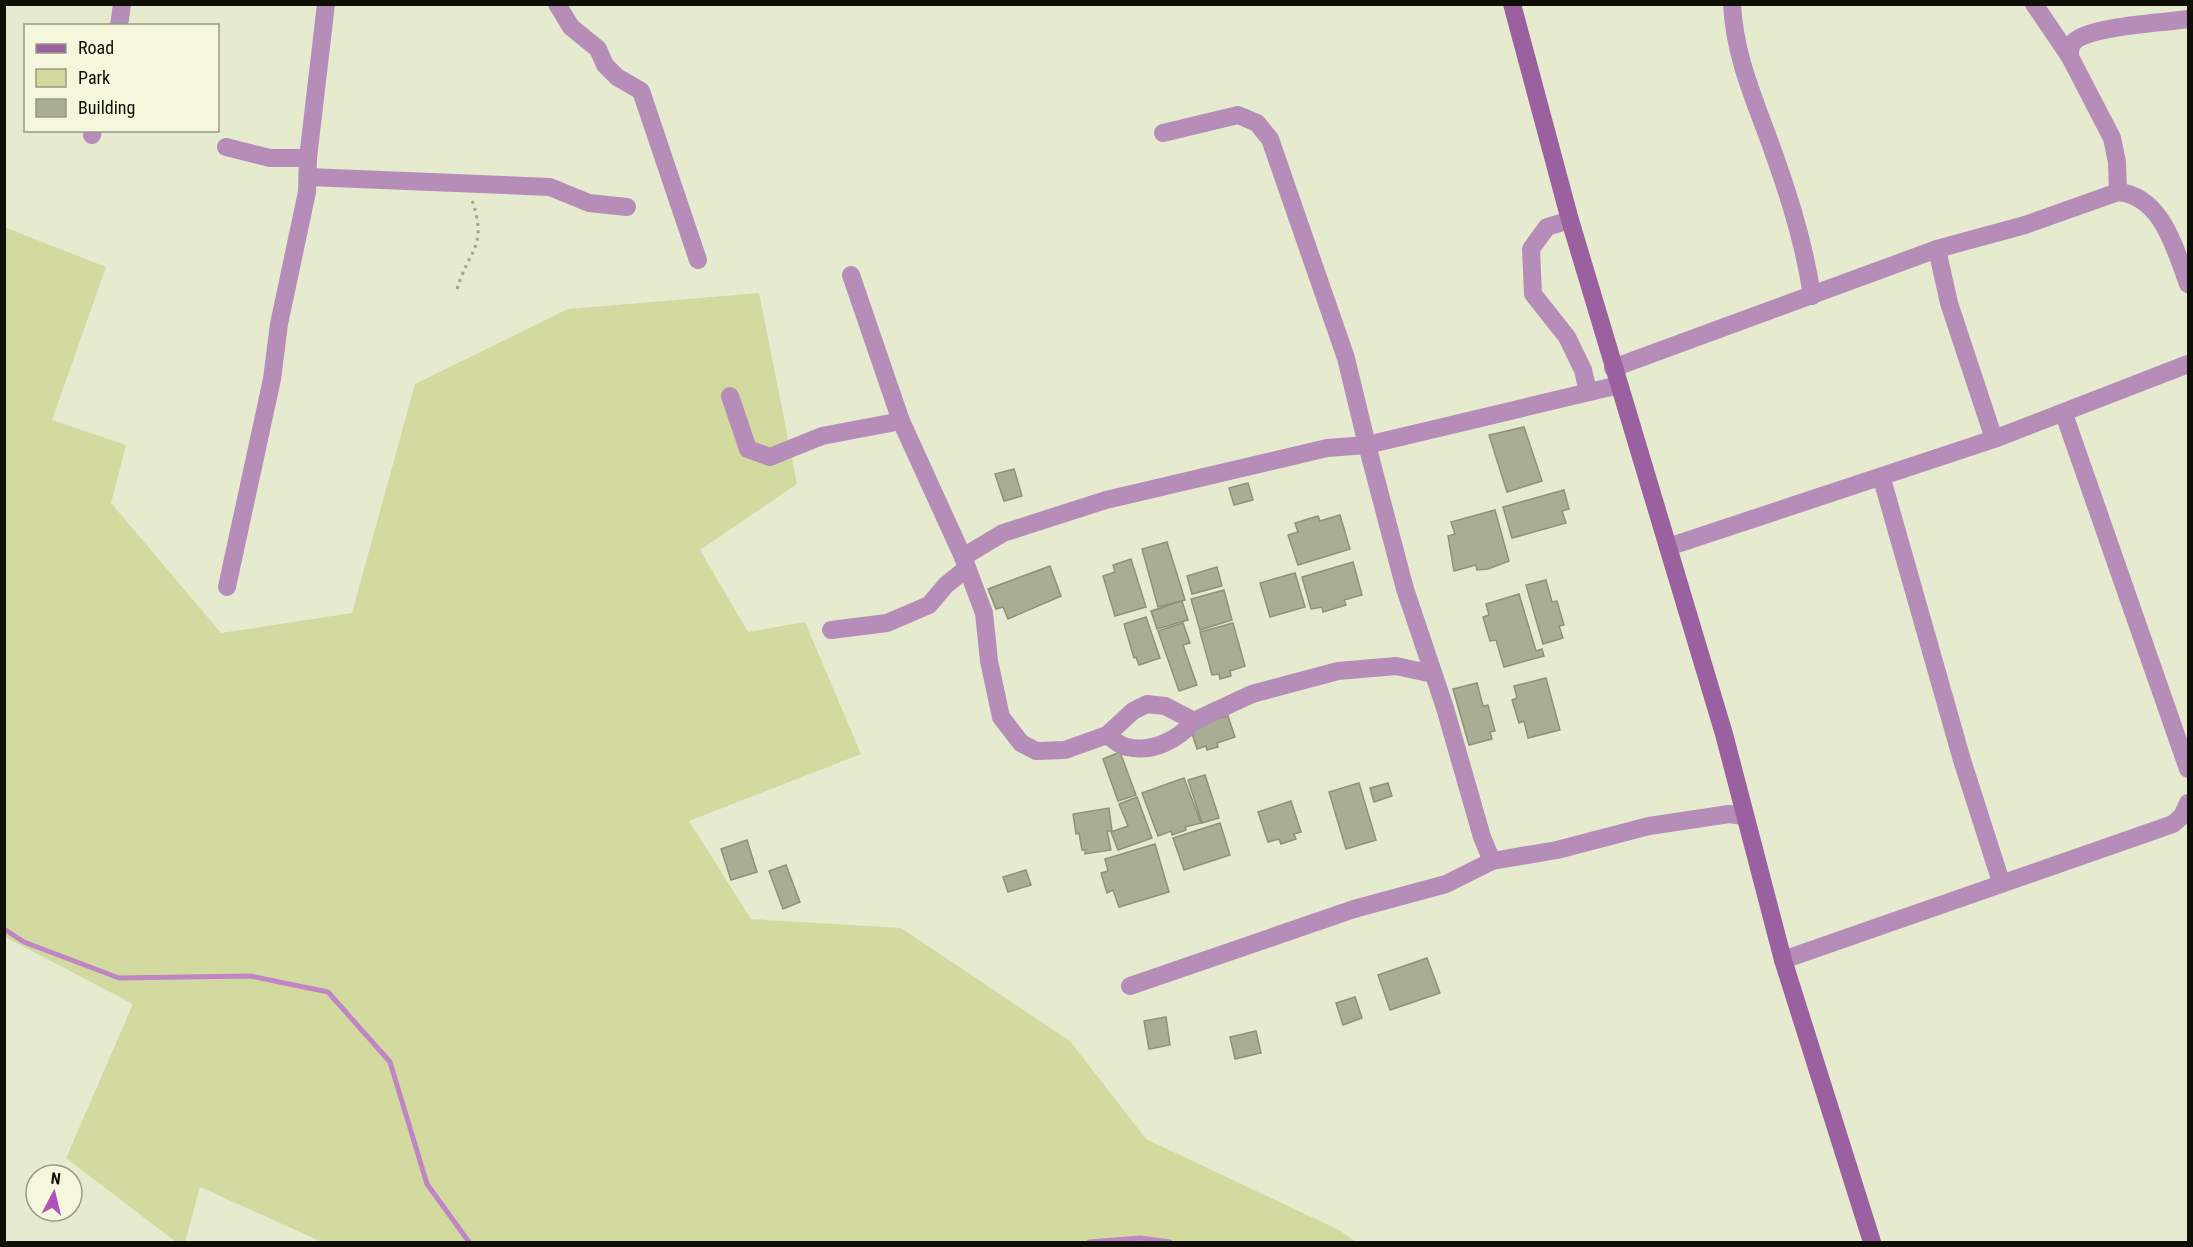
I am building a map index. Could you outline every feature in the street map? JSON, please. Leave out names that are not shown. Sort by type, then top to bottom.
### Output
[{"type":"street","points":[[119,24],[122,4]]},
{"type":"street","points":[[227,587],[272,380],[279,324],[309,177],[308,158],[326,4]]},
{"type":"street","points":[[557,4],[572,27],[597,49],[611,71],[641,91],[698,260]]},
{"type":"street","points":[[1512,4],[1570,220],[1724,734],[1784,960],[1872,1242]]},
{"type":"street","points":[[1732,4],[1734,36],[1748,84],[1775,156],[1804,246],[1812,296]]},
{"type":"street","points":[[2034,4],[2070,57],[2112,138],[2117,162],[2118,192]]},
{"type":"street","points":[[2070,57],[2071,46],[2076,40],[2093,32],[2188,19]]},
{"type":"street","points":[[1163,133],[1238,115],[1257,123],[1270,139],[1346,358],[1405,589],[1426,648],[1482,837],[1492,861]]},
{"type":"street","points":[[226,147],[270,158],[308,158]]},
{"type":"street","points":[[309,177],[550,186],[589,203],[627,207]]},
{"type":"street","points":[[831,630],[887,623],[929,605],[965,563],[1003,533],[1106,500],[1327,448],[1367,445],[1588,392],[1616,376],[1812,296],[1937,249],[2025,225],[2118,192],[2133,193],[2146,201],[2179,254],[2188,285]]},
{"type":"street","points":[[1570,220],[1547,227],[1531,249],[1533,294],[1567,337],[1583,370],[1588,392]]},
{"type":"street","points":[[1937,249],[1949,303],[1994,440]]},
{"type":"street","points":[[851,275],[901,421],[965,563],[984,613],[989,661],[1001,717],[1022,743],[1036,751],[1065,750],[1107,735],[1133,711],[1147,704],[1165,706],[1194,721]]},
{"type":"street","points":[[1668,547],[1882,479],[1994,440],[2188,364]]},
{"type":"street","points":[[730,396],[748,449],[770,457],[822,436],[901,421]]},
{"type":"street","points":[[2064,414],[2188,769]]},
{"type":"street","points":[[1882,479],[1956,739],[2001,882]]},
{"type":"street","points":[[1396,666],[1426,648]]},
{"type":"street","points":[[1107,735],[1125,747],[1145,749],[1164,745],[1185,732],[1194,721],[1252,694],[1338,671],[1396,666],[1433,674]]},
{"type":"street","points":[[1784,960],[2001,882],[2173,824],[2182,816],[2188,802]]},
{"type":"street","points":[[1130,986],[1354,909],[1446,884],[1492,861],[1557,850],[1649,826],[1730,814],[1744,816]]},
{"type":"path","points":[[457,290],[463,268],[473,255],[480,238],[480,225],[465,182]]},
{"type":"green space","points":[[4,227],[106,267],[52,420],[126,445],[111,503],[221,633],[352,613],[415,384],[568,309],[759,293],[797,484],[700,550],[748,632],[805,622],[861,754],[689,821],[751,919],[901,928],[1070,1041],[1146,1139],[1339,1230],[1356,1242],[322,1242],[200,1187],[185,1242],[176,1242],[84,1172],[84,1163],[73,1163],[66,1158],[133,1004],[5,937]]},
{"type":"building","points":[[1524,427],[1542,481],[1507,492],[1489,435]]},
{"type":"building","points":[[1014,469],[1022,496],[1004,501],[995,474]]},
{"type":"building","points":[[1248,483],[1253,500],[1234,505],[1229,488]]},
{"type":"building","points":[[1564,490],[1569,509],[1562,511],[1566,523],[1512,538],[1503,507]]},
{"type":"building","points":[[1495,510],[1509,561],[1488,569],[1477,570],[1476,565],[1454,571],[1448,536],[1455,534],[1451,522]]},
{"type":"building","points":[[1340,515],[1350,549],[1298,565],[1288,535],[1298,532],[1295,523],[1318,516],[1320,521]]},
{"type":"building","points":[[1167,542],[1185,600],[1158,607],[1142,549]]},
{"type":"building","points":[[1131,559],[1146,607],[1115,616],[1103,576],[1115,572],[1113,565]]},
{"type":"building","points":[[1353,562],[1362,595],[1344,600],[1346,605],[1323,612],[1322,607],[1311,609],[1302,577]]},
{"type":"building","points":[[1050,566],[1061,596],[1008,619],[1003,607],[996,609],[988,589]]},
{"type":"building","points":[[1217,567],[1222,586],[1192,594],[1187,576]]},
{"type":"building","points":[[1295,573],[1305,607],[1270,617],[1260,583]]},
{"type":"building","points":[[1546,580],[1552,602],[1557,601],[1564,625],[1559,626],[1563,638],[1543,644],[1526,585]]},
{"type":"building","points":[[1224,590],[1232,620],[1200,630],[1191,599]]},
{"type":"building","points":[[1519,594],[1536,651],[1542,649],[1544,656],[1504,667],[1496,640],[1490,641],[1483,617],[1489,615],[1486,604]]},
{"type":"building","points":[[1182,601],[1188,620],[1157,629],[1151,611]]},
{"type":"building","points":[[1146,617],[1160,658],[1139,665],[1136,657],[1134,658],[1124,624]]},
{"type":"building","points":[[1183,623],[1190,643],[1183,645],[1197,685],[1179,691],[1158,631]]},
{"type":"building","points":[[1233,623],[1245,666],[1230,671],[1231,676],[1220,679],[1219,674],[1212,675],[1200,632]]},
{"type":"building","points":[[1546,678],[1560,730],[1528,738],[1524,721],[1519,723],[1512,700],[1517,698],[1514,686]]},
{"type":"building","points":[[1477,683],[1483,706],[1488,705],[1495,731],[1490,732],[1492,739],[1469,745],[1453,689]]},
{"type":"building","points":[[1228,716],[1235,737],[1217,743],[1218,747],[1207,750],[1206,746],[1197,749],[1190,727]]},
{"type":"building","points":[[1120,752],[1136,795],[1118,801],[1103,759]]},
{"type":"building","points":[[1205,775],[1219,818],[1202,823],[1188,780]]},
{"type":"building","points":[[1184,778],[1201,823],[1185,827],[1186,830],[1172,835],[1171,831],[1158,836],[1142,793]]},
{"type":"building","points":[[1359,783],[1376,840],[1346,849],[1329,792]]},
{"type":"building","points":[[1388,783],[1392,796],[1374,802],[1370,788]]},
{"type":"building","points":[[1137,797],[1152,838],[1118,850],[1111,832],[1128,826],[1119,804]]},
{"type":"building","points":[[1291,801],[1301,832],[1294,834],[1296,839],[1281,844],[1279,839],[1268,842],[1258,812]]},
{"type":"building","points":[[1109,808],[1112,831],[1107,831],[1111,850],[1085,854],[1079,833],[1076,834],[1073,814]]},
{"type":"building","points":[[1220,823],[1230,855],[1184,870],[1173,838]]},
{"type":"building","points":[[747,840],[757,872],[731,880],[721,849]]},
{"type":"building","points":[[1155,844],[1169,892],[1119,907],[1113,890],[1107,893],[1101,873],[1108,871],[1105,859]]},
{"type":"building","points":[[786,865],[800,902],[783,909],[769,871]]},
{"type":"building","points":[[1026,870],[1031,885],[1008,892],[1003,877]]},
{"type":"building","points":[[1427,958],[1440,993],[1390,1010],[1378,975]]},
{"type":"building","points":[[1355,997],[1362,1018],[1343,1025],[1336,1003]]},
{"type":"building","points":[[1166,1017],[1170,1045],[1149,1049],[1144,1021]]},
{"type":"building","points":[[1256,1031],[1261,1053],[1235,1059],[1230,1037]]},
{"type":"waterway","points":[[4,929],[24,942],[119,978],[250,976],[328,992],[390,1062],[427,1184],[469,1242]]},
{"type":"waterway","points":[[1089,1242],[1140,1238],[1170,1242]]}]
